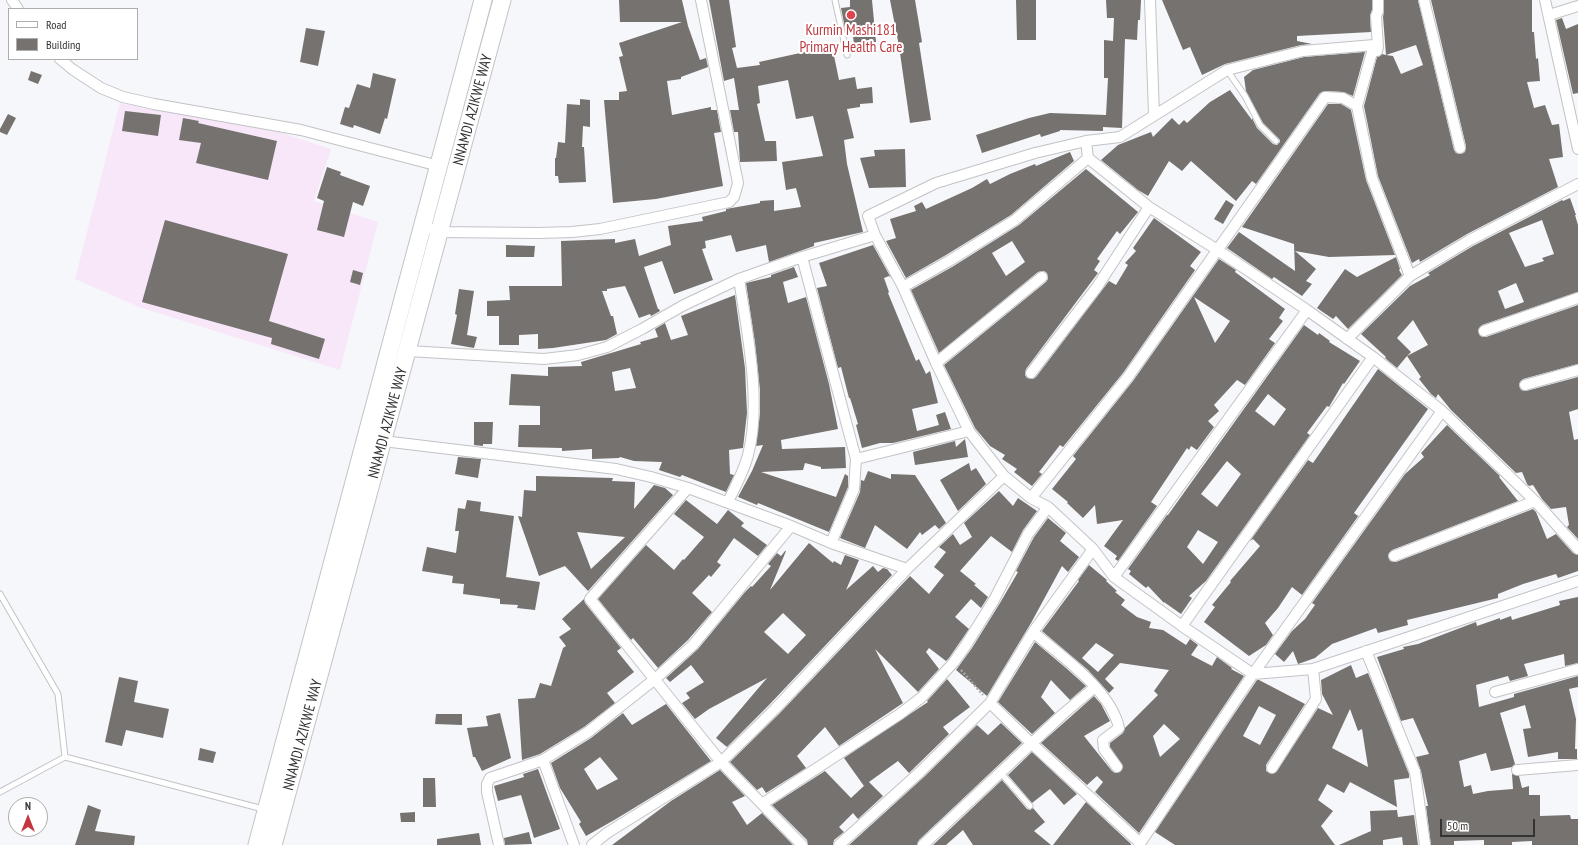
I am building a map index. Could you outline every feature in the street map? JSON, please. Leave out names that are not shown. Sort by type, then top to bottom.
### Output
[{"type":"highway","name":"NNAMDI AZIKWE WAY","points":[[257,845],[483,0]]},
{"type":"highway","name":"NNAMDI AZIKWE WAY","points":[[273,845],[502,0]]},
{"type":"street","points":[[423,226],[440,232],[538,234],[600,229],[729,202],[734,197],[738,183],[701,0]]},
{"type":"street","points":[[1150,0],[1154,115]]},
{"type":"street","points":[[1357,106],[1378,47],[1376,16],[1378,11],[1378,0]]},
{"type":"street","points":[[1424,0],[1460,148]]},
{"type":"street","points":[[1545,0],[1578,149]]},
{"type":"street","points":[[1549,15],[1578,6]]},
{"type":"street","points":[[1410,276],[1372,178],[1357,106],[1374,45],[1303,52],[1227,70],[1120,137],[1086,141],[1035,153],[936,183],[868,216],[875,235],[903,287],[968,431],[1004,476],[1031,498],[1048,507],[1093,549],[1114,577],[1182,626],[1253,674],[1313,669],[1578,581]]},
{"type":"street","points":[[61,60],[101,88],[124,97],[154,104],[301,130],[439,166]]},
{"type":"street","points":[[1031,498],[1128,377],[1216,249],[1325,98],[1343,98],[1357,106]]},
{"type":"street","points":[[1086,141],[1088,158],[1149,207],[1216,249],[1307,310],[1373,357],[1442,411],[1535,501],[1578,548]]},
{"type":"street","points":[[903,287],[949,261],[1015,220],[1088,158]]},
{"type":"street","points":[[1347,339],[1410,276],[1470,240],[1578,184]]},
{"type":"street","points":[[1031,373],[1097,287],[1149,207]]},
{"type":"street","points":[[408,350],[544,359],[578,355],[607,346],[642,329],[684,305],[738,279],[802,257],[875,235]]},
{"type":"street","points":[[802,257],[856,459],[854,489],[831,543]]},
{"type":"street","points":[[936,363],[1042,277]]},
{"type":"street","points":[[728,502],[748,455],[753,407],[750,351],[738,279]]},
{"type":"street","points":[[1484,331],[1578,298]]},
{"type":"street","points":[[1114,577],[1307,310]]},
{"type":"street","points":[[1182,626],[1373,357]]},
{"type":"street","points":[[1525,385],[1578,370]]},
{"type":"street","points":[[990,703],[1140,844],[1253,674],[1442,411]]},
{"type":"street","points":[[856,459],[968,431]]},
{"type":"street","points":[[383,441],[616,469],[651,477],[728,502],[831,543],[907,569]]},
{"type":"street","points":[[592,845],[613,828],[721,762],[774,710],[907,569],[1004,476]]},
{"type":"street","points":[[688,488],[590,599],[721,762],[802,845]]},
{"type":"street","points":[[1394,556],[1535,501]]},
{"type":"street","points":[[762,804],[900,714],[922,697],[954,662],[994,600],[1028,534],[1048,507]]},
{"type":"street","points":[[499,845],[486,792],[487,784],[490,778],[543,760],[588,732],[655,679],[693,645],[790,526]]},
{"type":"street","points":[[839,845],[920,772],[990,703],[1033,632],[1093,549]]},
{"type":"street","points":[[1033,632],[1084,674],[1106,700],[1119,728],[1103,740],[1104,749],[1117,767]]},
{"type":"street","points":[[1366,651],[1414,772],[1425,845]]},
{"type":"street","points":[[1272,768],[1316,699],[1313,669]]},
{"type":"street","points":[[1495,692],[1578,669]]},
{"type":"street","points":[[922,845],[1031,743],[1095,687]]},
{"type":"street","points":[[543,760],[574,845]]},
{"type":"street","points":[[1517,770],[1578,765]]},
{"type":"lane","points":[[835,0],[847,55]]},
{"type":"lane","points":[[1227,70],[1245,96],[1260,125],[1276,141]]},
{"type":"lane","points":[[0,594],[58,694],[65,757]]},
{"type":"lane","points":[[0,792],[65,757],[266,810]]},
{"type":"lane","points":[[1000,772],[1030,806]]},
{"type":"path","points":[[954,662],[990,703]]},
{"type":"shaded area","points":[[120,103],[261,126],[331,149],[314,201],[378,222],[340,370],[139,307],[75,279]]},
{"type":"building","points":[[619,0],[682,0],[688,26],[700,60],[706,58],[708,67],[681,77],[681,79],[667,81],[672,115],[711,107],[711,110],[717,110],[721,132],[714,133],[723,186],[656,199],[613,203],[604,100],[619,100],[619,92],[627,91],[619,57],[623,56],[619,43],[682,22],[620,22]]},
{"type":"building","points":[[709,0],[729,0],[736,47],[732,48],[737,68],[760,65],[759,62],[832,46],[839,80],[855,77],[857,89],[872,87],[873,103],[860,104],[860,107],[847,109],[854,138],[844,140],[847,164],[863,232],[814,243],[814,246],[769,262],[766,245],[736,252],[731,235],[705,241],[706,248],[702,249],[713,280],[674,294],[662,261],[644,267],[660,311],[651,316],[650,314],[639,318],[625,286],[602,291],[611,316],[613,316],[617,334],[606,340],[538,349],[538,334],[519,335],[519,345],[499,345],[499,316],[487,316],[487,301],[510,300],[509,286],[562,286],[561,241],[615,239],[615,243],[635,239],[639,256],[671,245],[668,226],[703,221],[702,217],[726,211],[726,209],[760,203],[760,201],[774,200],[774,211],[801,207],[796,188],[786,190],[782,162],[823,156],[813,116],[796,119],[788,80],[758,86],[760,103],[757,104],[765,141],[776,141],[777,161],[740,162],[738,132],[734,132],[730,110],[739,110],[734,78],[724,81]]},
{"type":"building","points":[[850,0],[872,0],[876,42],[854,44],[852,28],[845,28],[841,8],[850,7]]},
{"type":"building","points":[[890,0],[915,0],[922,42],[919,43],[931,120],[910,123],[899,46]]},
{"type":"building","points":[[1016,0],[1036,0],[1036,40],[1017,40]]},
{"type":"building","points":[[1106,0],[1141,0],[1137,40],[1125,39],[1122,128],[1103,127],[1103,131],[1060,130],[1041,137],[1040,134],[982,153],[976,135],[1029,118],[1050,113],[1106,115],[1108,78],[1104,78],[1104,40],[1113,41],[1114,18],[1107,18]]},
{"type":"building","points":[[1162,0],[1372,0],[1372,10],[1370,16],[1371,32],[1297,36],[1297,41],[1312,44],[1301,45],[1225,64],[1202,75],[1190,47],[1183,50]]},
{"type":"building","points":[[1384,0],[1418,0],[1454,150],[1456,153],[1461,154],[1465,152],[1466,146],[1431,0],[1532,0],[1532,32],[1534,32],[1536,59],[1538,58],[1540,81],[1527,82],[1534,108],[1545,105],[1552,125],[1559,124],[1563,157],[1549,159],[1558,187],[1467,234],[1420,262],[1419,259],[1412,263],[1378,176],[1364,106],[1377,57],[1382,54],[1386,55],[1383,17]],"holes":[[[1416,45],[1423,65],[1401,74],[1393,56],[1386,55]]]},
{"type":"building","points":[[1562,18],[1566,29],[1578,24],[1578,93],[1573,94],[1556,20]]},
{"type":"building","points":[[306,28],[325,31],[318,66],[300,62]]},
{"type":"building","points":[[1365,52],[1353,96],[1343,92],[1325,91],[1320,93],[1256,184],[1252,181],[1236,201],[1191,161],[1182,171],[1169,161],[1148,196],[1138,190],[1101,160],[1118,145],[1151,132],[1153,137],[1172,118],[1179,125],[1184,120],[1187,123],[1210,102],[1230,90],[1252,120],[1252,118],[1257,128],[1273,144],[1277,145],[1280,140],[1263,123],[1246,91],[1244,77],[1253,70],[1304,57]]},
{"type":"building","points":[[31,71],[42,75],[38,84],[28,80]]},
{"type":"building","points":[[373,73],[396,79],[387,119],[385,118],[380,134],[354,125],[353,128],[340,124],[345,107],[349,108],[357,84],[370,88]]},
{"type":"building","points":[[580,99],[590,100],[590,127],[583,126],[582,147],[584,147],[586,182],[559,183],[558,176],[555,176],[555,158],[558,142],[565,143],[567,104],[580,105]]},
{"type":"building","points":[[1328,104],[1341,104],[1351,110],[1366,180],[1395,255],[1329,257],[1295,251],[1316,269],[1306,281],[1312,284],[1302,296],[1274,277],[1272,279],[1227,248],[1239,232],[1295,271],[1294,244],[1242,227]]},
{"type":"building","points":[[125,111],[161,115],[158,136],[122,131]]},
{"type":"building","points":[[8,114],[16,118],[7,135],[0,132],[0,129]]},
{"type":"building","points":[[183,118],[199,121],[198,123],[277,141],[268,180],[196,163],[201,143],[179,140]]},
{"type":"building","points":[[905,149],[906,187],[869,188],[860,158],[875,156],[874,150]]},
{"type":"building","points":[[1070,152],[1074,161],[1011,215],[906,278],[886,241],[896,238],[890,219],[916,211],[914,206],[922,202],[926,209],[972,188],[987,179],[990,184],[1035,164],[1036,166]]},
{"type":"building","points":[[327,167],[341,172],[340,175],[370,186],[363,206],[353,202],[344,237],[317,230],[324,201],[317,198]]},
{"type":"building","points":[[1086,169],[1138,212],[1120,234],[1117,231],[1097,259],[1100,261],[1094,270],[1098,273],[1026,369],[1025,375],[1027,378],[1033,379],[1109,281],[1116,285],[1128,265],[1125,263],[1136,251],[1133,248],[1154,218],[1201,252],[1190,266],[1195,270],[1123,373],[1063,447],[1060,445],[1039,472],[1042,474],[1032,486],[1014,472],[1017,469],[1002,459],[1005,455],[990,446],[975,428],[944,365],[1046,282],[1048,279],[1047,273],[1044,271],[1038,272],[939,353],[911,290],[952,267],[1019,225]],"holes":[[[1012,241],[1025,262],[1006,276],[992,253]]]},
{"type":"building","points":[[1570,198],[1578,225],[1578,292],[1482,325],[1478,330],[1480,336],[1486,337],[1578,305],[1578,364],[1523,379],[1519,384],[1521,390],[1526,391],[1578,377],[1578,409],[1569,412],[1574,440],[1578,439],[1578,539],[1567,527],[1569,525],[1566,507],[1551,509],[1533,485],[1529,486],[1527,484],[1522,472],[1516,473],[1451,410],[1438,394],[1436,398],[1431,394],[1419,379],[1421,377],[1407,356],[1397,368],[1361,334],[1410,286],[1430,275],[1428,273],[1473,246],[1562,200],[1563,201]],"holes":[[[1542,220],[1554,254],[1542,258],[1544,261],[1525,267],[1509,233]],[[1516,283],[1524,302],[1505,309],[1498,291]],[[1413,320],[1428,345],[1407,356],[1411,352],[1397,338]]]},
{"type":"building","points":[[1226,200],[1234,205],[1223,224],[1214,219]]},
{"type":"building","points":[[165,220],[288,254],[269,321],[325,339],[319,359],[271,344],[272,338],[142,302]]},
{"type":"building","points":[[506,245],[535,246],[534,257],[506,257]]},
{"type":"building","points":[[873,245],[891,278],[889,276],[884,278],[889,292],[888,293],[916,361],[919,359],[926,374],[930,371],[938,403],[912,409],[917,431],[939,425],[936,415],[945,412],[951,429],[893,443],[880,443],[862,448],[856,425],[858,424],[841,367],[838,368],[817,288],[827,286],[819,263]]},
{"type":"building","points":[[1396,257],[1399,270],[1402,275],[1348,329],[1336,316],[1333,319],[1317,308],[1345,269],[1357,277]]},
{"type":"building","points":[[1219,259],[1236,270],[1235,272],[1285,309],[1279,318],[1283,321],[1269,339],[1275,343],[1245,385],[1237,380],[1214,405],[1219,411],[1208,421],[1214,427],[1197,450],[1191,446],[1189,450],[1187,448],[1151,502],[1157,506],[1118,561],[1115,559],[1117,556],[1104,546],[1123,520],[1097,524],[1095,505],[1083,518],[1067,503],[1068,502],[1052,489],[1076,459],[1073,456],[1133,381]],"holes":[[[1194,297],[1230,321],[1215,343]]]},
{"type":"building","points":[[794,267],[798,277],[783,282],[788,303],[806,297],[829,384],[838,429],[781,440],[782,449],[845,447],[846,468],[821,469],[821,467],[805,463],[803,470],[761,472],[836,497],[845,474],[848,476],[848,487],[829,532],[758,503],[757,505],[738,497],[752,471],[763,445],[756,446],[760,413],[760,390],[746,283],[771,277],[771,275]]},
{"type":"building","points":[[353,270],[363,273],[360,285],[350,282]]},
{"type":"building","points":[[459,289],[474,291],[467,335],[477,337],[474,348],[451,344],[457,315],[455,314]]},
{"type":"building","points":[[735,295],[745,368],[747,413],[743,448],[729,450],[730,474],[734,475],[726,492],[682,475],[680,477],[659,470],[662,462],[634,461],[620,457],[592,459],[592,449],[562,451],[562,448],[518,447],[519,425],[540,425],[540,406],[509,405],[511,374],[548,376],[548,367],[582,366],[581,362],[641,344],[640,342],[658,337],[655,329],[665,323],[671,340],[688,335],[681,316]],"holes":[[[630,368],[636,388],[615,391],[612,372]]]},
{"type":"building","points":[[1304,325],[1318,335],[1319,333],[1330,341],[1329,342],[1360,361],[1344,384],[1343,383],[1329,407],[1327,406],[1307,433],[1310,435],[1206,581],[1189,596],[1192,598],[1181,614],[1164,603],[1148,586],[1146,588],[1129,574],[1131,571],[1128,569]],"holes":[[[1268,394],[1286,409],[1274,426],[1255,411]],[[1227,461],[1241,474],[1217,507],[1201,494]],[[1198,530],[1218,542],[1203,564],[1187,547]]]},
{"type":"building","points":[[1378,369],[1428,409],[1354,513],[1358,516],[1359,515],[1302,595],[1292,587],[1278,608],[1265,623],[1273,635],[1266,645],[1249,656],[1204,622],[1215,607],[1212,605],[1260,546],[1253,539],[1250,541],[1308,460],[1313,463]]},
{"type":"building","points":[[474,422],[493,422],[492,444],[483,444],[483,446],[474,445]]},
{"type":"building","points":[[1447,425],[1500,476],[1499,477],[1518,501],[1392,550],[1388,555],[1390,561],[1396,562],[1533,509],[1536,512],[1547,539],[1556,534],[1573,553],[1578,555],[1578,571],[1558,578],[1556,574],[1523,584],[1498,594],[1498,598],[1407,620],[1408,625],[1378,633],[1376,628],[1332,644],[1315,658],[1298,664],[1293,651],[1284,662],[1275,654],[1292,631],[1305,619],[1315,605],[1312,603],[1405,474],[1424,457],[1421,453]]},
{"type":"building","points":[[965,439],[968,457],[915,465],[913,452],[955,441],[956,447]]},
{"type":"building","points":[[458,457],[481,459],[478,478],[455,474]]},
{"type":"building","points":[[969,463],[971,471],[976,468],[986,484],[958,511],[940,480]]},
{"type":"building","points":[[868,471],[891,479],[891,474],[915,475],[946,523],[939,529],[935,525],[922,535],[920,532],[907,549],[875,525],[865,548],[840,538],[860,492],[861,480],[864,481]]},
{"type":"building","points":[[536,476],[613,478],[612,481],[635,482],[634,509],[654,485],[665,488],[673,495],[588,591],[565,566],[539,576],[518,516],[522,517],[524,490],[536,491]],"holes":[[[577,532],[625,537],[591,569]]]},
{"type":"building","points":[[999,491],[1013,506],[1018,498],[1037,511],[1023,530],[1012,552],[991,536],[960,571],[976,584],[974,585],[988,597],[981,608],[971,599],[955,617],[969,629],[949,658],[946,661],[929,648],[926,652],[939,669],[918,692],[875,649],[903,703],[839,746],[825,727],[797,756],[806,768],[766,793],[762,787],[757,790],[730,762],[779,714],[910,576],[929,594],[944,575],[934,567],[946,552],[939,547],[953,534],[960,545],[972,537],[964,523]]},
{"type":"building","points":[[467,500],[481,502],[480,511],[514,516],[506,577],[540,582],[535,610],[517,608],[518,605],[500,604],[500,599],[463,594],[464,584],[452,583],[453,576],[422,571],[427,547],[456,553],[459,531],[455,531],[458,508],[465,509]]},
{"type":"building","points":[[686,500],[717,524],[728,510],[744,523],[741,526],[767,545],[758,556],[734,538],[717,562],[721,565],[711,577],[709,575],[692,593],[712,612],[688,640],[658,668],[633,638],[631,640],[598,599],[646,545],[674,570],[683,559],[684,560],[704,537],[674,514]]},
{"type":"building","points":[[1048,518],[1066,533],[1060,541],[1079,557],[1068,572],[1062,566],[1031,623],[987,696],[956,670],[972,648],[1000,603],[1018,572],[1016,571],[1034,537]]},
{"type":"building","points":[[809,543],[833,563],[834,561],[841,565],[845,555],[859,560],[846,590],[873,566],[878,572],[883,568],[887,569],[892,575],[769,705],[727,747],[716,738],[767,678],[709,709],[695,719],[682,703],[690,698],[686,693],[704,682],[691,665],[670,682],[666,678],[698,649],[745,592],[751,586],[752,587],[771,566],[768,564],[777,553],[781,556],[786,551],[770,590]],"holes":[[[783,613],[806,635],[788,654],[764,632]]]},
{"type":"building","points":[[1089,565],[1107,580],[1106,581],[1117,591],[1115,592],[1125,600],[1121,605],[1137,617],[1151,622],[1149,628],[1163,630],[1186,645],[1190,639],[1198,645],[1191,655],[1212,666],[1217,657],[1232,668],[1231,669],[1244,676],[1139,833],[1095,792],[1103,782],[1097,776],[1087,785],[1041,743],[1094,696],[1101,704],[1110,721],[1084,736],[1112,771],[1115,773],[1120,772],[1123,766],[1110,747],[1110,743],[1123,733],[1125,728],[1158,695],[1154,691],[1169,670],[1120,663],[1105,679],[1114,688],[1109,693],[1088,670],[1042,631],[1079,581],[1078,580]],"holes":[[[1096,643],[1114,655],[1098,672],[1082,658]],[[1164,724],[1180,739],[1160,757],[1153,736]]]},
{"type":"building","points":[[1578,597],[1578,663],[1565,666],[1564,654],[1524,664],[1528,676],[1510,681],[1508,676],[1476,685],[1479,707],[1514,697],[1514,694],[1578,676],[1578,687],[1569,689],[1576,719],[1575,749],[1577,749],[1577,759],[1558,759],[1558,752],[1528,757],[1523,729],[1531,728],[1525,705],[1500,713],[1515,764],[1512,767],[1491,771],[1486,753],[1459,761],[1464,787],[1471,785],[1473,794],[1513,789],[1512,774],[1519,776],[1522,788],[1529,786],[1529,795],[1540,795],[1540,816],[1570,815],[1571,819],[1578,819],[1578,845],[1532,845],[1532,841],[1512,842],[1512,845],[1484,845],[1484,840],[1454,841],[1454,845],[1431,845],[1426,806],[1428,806],[1421,771],[1416,757],[1429,754],[1413,718],[1401,721],[1377,657],[1404,649],[1403,647],[1418,644],[1476,622],[1477,626],[1511,616],[1512,620],[1560,605],[1559,601]]},
{"type":"building","points":[[584,599],[585,603],[621,648],[617,651],[634,672],[607,693],[615,703],[584,727],[540,754],[522,760],[518,699],[535,698],[540,683],[551,686],[563,648],[566,646],[559,637],[571,629],[562,619]]},
{"type":"building","points":[[1035,642],[1086,686],[1070,700],[1051,680],[1041,697],[1055,713],[1032,734],[998,702]]},
{"type":"building","points":[[1351,665],[1356,678],[1368,673],[1409,774],[1409,778],[1394,780],[1397,807],[1350,782],[1344,793],[1327,784],[1318,800],[1333,811],[1321,826],[1335,845],[1175,845],[1155,832],[1257,680],[1305,704],[1266,765],[1266,771],[1272,774],[1277,771],[1318,708],[1333,715],[1322,694],[1321,680]],"holes":[[[1259,706],[1276,715],[1260,745],[1243,736]],[[1350,709],[1358,731],[1362,729],[1368,767],[1332,748]]]},
{"type":"building","points":[[119,677],[138,681],[134,702],[169,709],[163,738],[126,730],[122,746],[105,742]]},
{"type":"building","points":[[947,679],[970,707],[943,727],[949,734],[909,773],[898,761],[869,782],[883,796],[858,819],[853,813],[839,827],[844,832],[834,840],[833,845],[808,845],[807,840],[772,805],[825,771],[851,798],[864,786],[844,758],[928,702],[927,701]]},
{"type":"building","points":[[666,704],[711,761],[586,836],[579,824],[581,822],[560,788],[551,763],[591,738],[623,713],[632,725]],"holes":[[[600,757],[618,779],[597,790],[584,769]]]},
{"type":"building","points":[[500,713],[511,758],[482,771],[475,757],[473,757],[467,728],[488,726],[486,716]]},
{"type":"building","points":[[436,714],[462,714],[462,725],[435,724]]},
{"type":"building","points":[[1001,723],[1022,743],[919,840],[917,845],[849,845],[924,777],[977,725],[988,735]]},
{"type":"building","points":[[200,748],[216,752],[213,763],[198,760]]},
{"type":"building","points":[[1032,752],[1077,794],[1064,805],[1050,789],[1032,803],[1008,775]]},
{"type":"building","points":[[538,769],[560,829],[534,838],[521,795],[498,801],[494,786],[524,777],[523,774]]},
{"type":"building","points":[[720,770],[745,796],[732,802],[747,825],[762,813],[793,845],[612,845],[671,801]]},
{"type":"building","points":[[423,778],[435,778],[436,807],[423,807]]},
{"type":"building","points":[[1002,780],[1027,809],[1030,810],[1033,808],[1045,822],[1034,831],[1051,845],[973,845],[963,830],[946,845],[933,845]]},
{"type":"building","points":[[1086,802],[1131,844],[1131,845],[1053,845]]},
{"type":"building","points":[[88,805],[101,810],[95,831],[135,836],[134,845],[75,845]]},
{"type":"building","points":[[1397,810],[1398,817],[1414,815],[1418,845],[1403,845],[1402,837],[1383,840],[1383,845],[1339,845],[1371,831],[1370,811]]},
{"type":"building","points":[[415,812],[415,822],[401,822],[400,813]]},
{"type":"building","points":[[529,832],[532,844],[505,845],[504,838]]},
{"type":"building","points":[[479,833],[481,845],[437,845],[437,839]]},
{"type":"place","name":"Kurmin Mashi181 Primary Health Care","points":[[851,15]]}]
